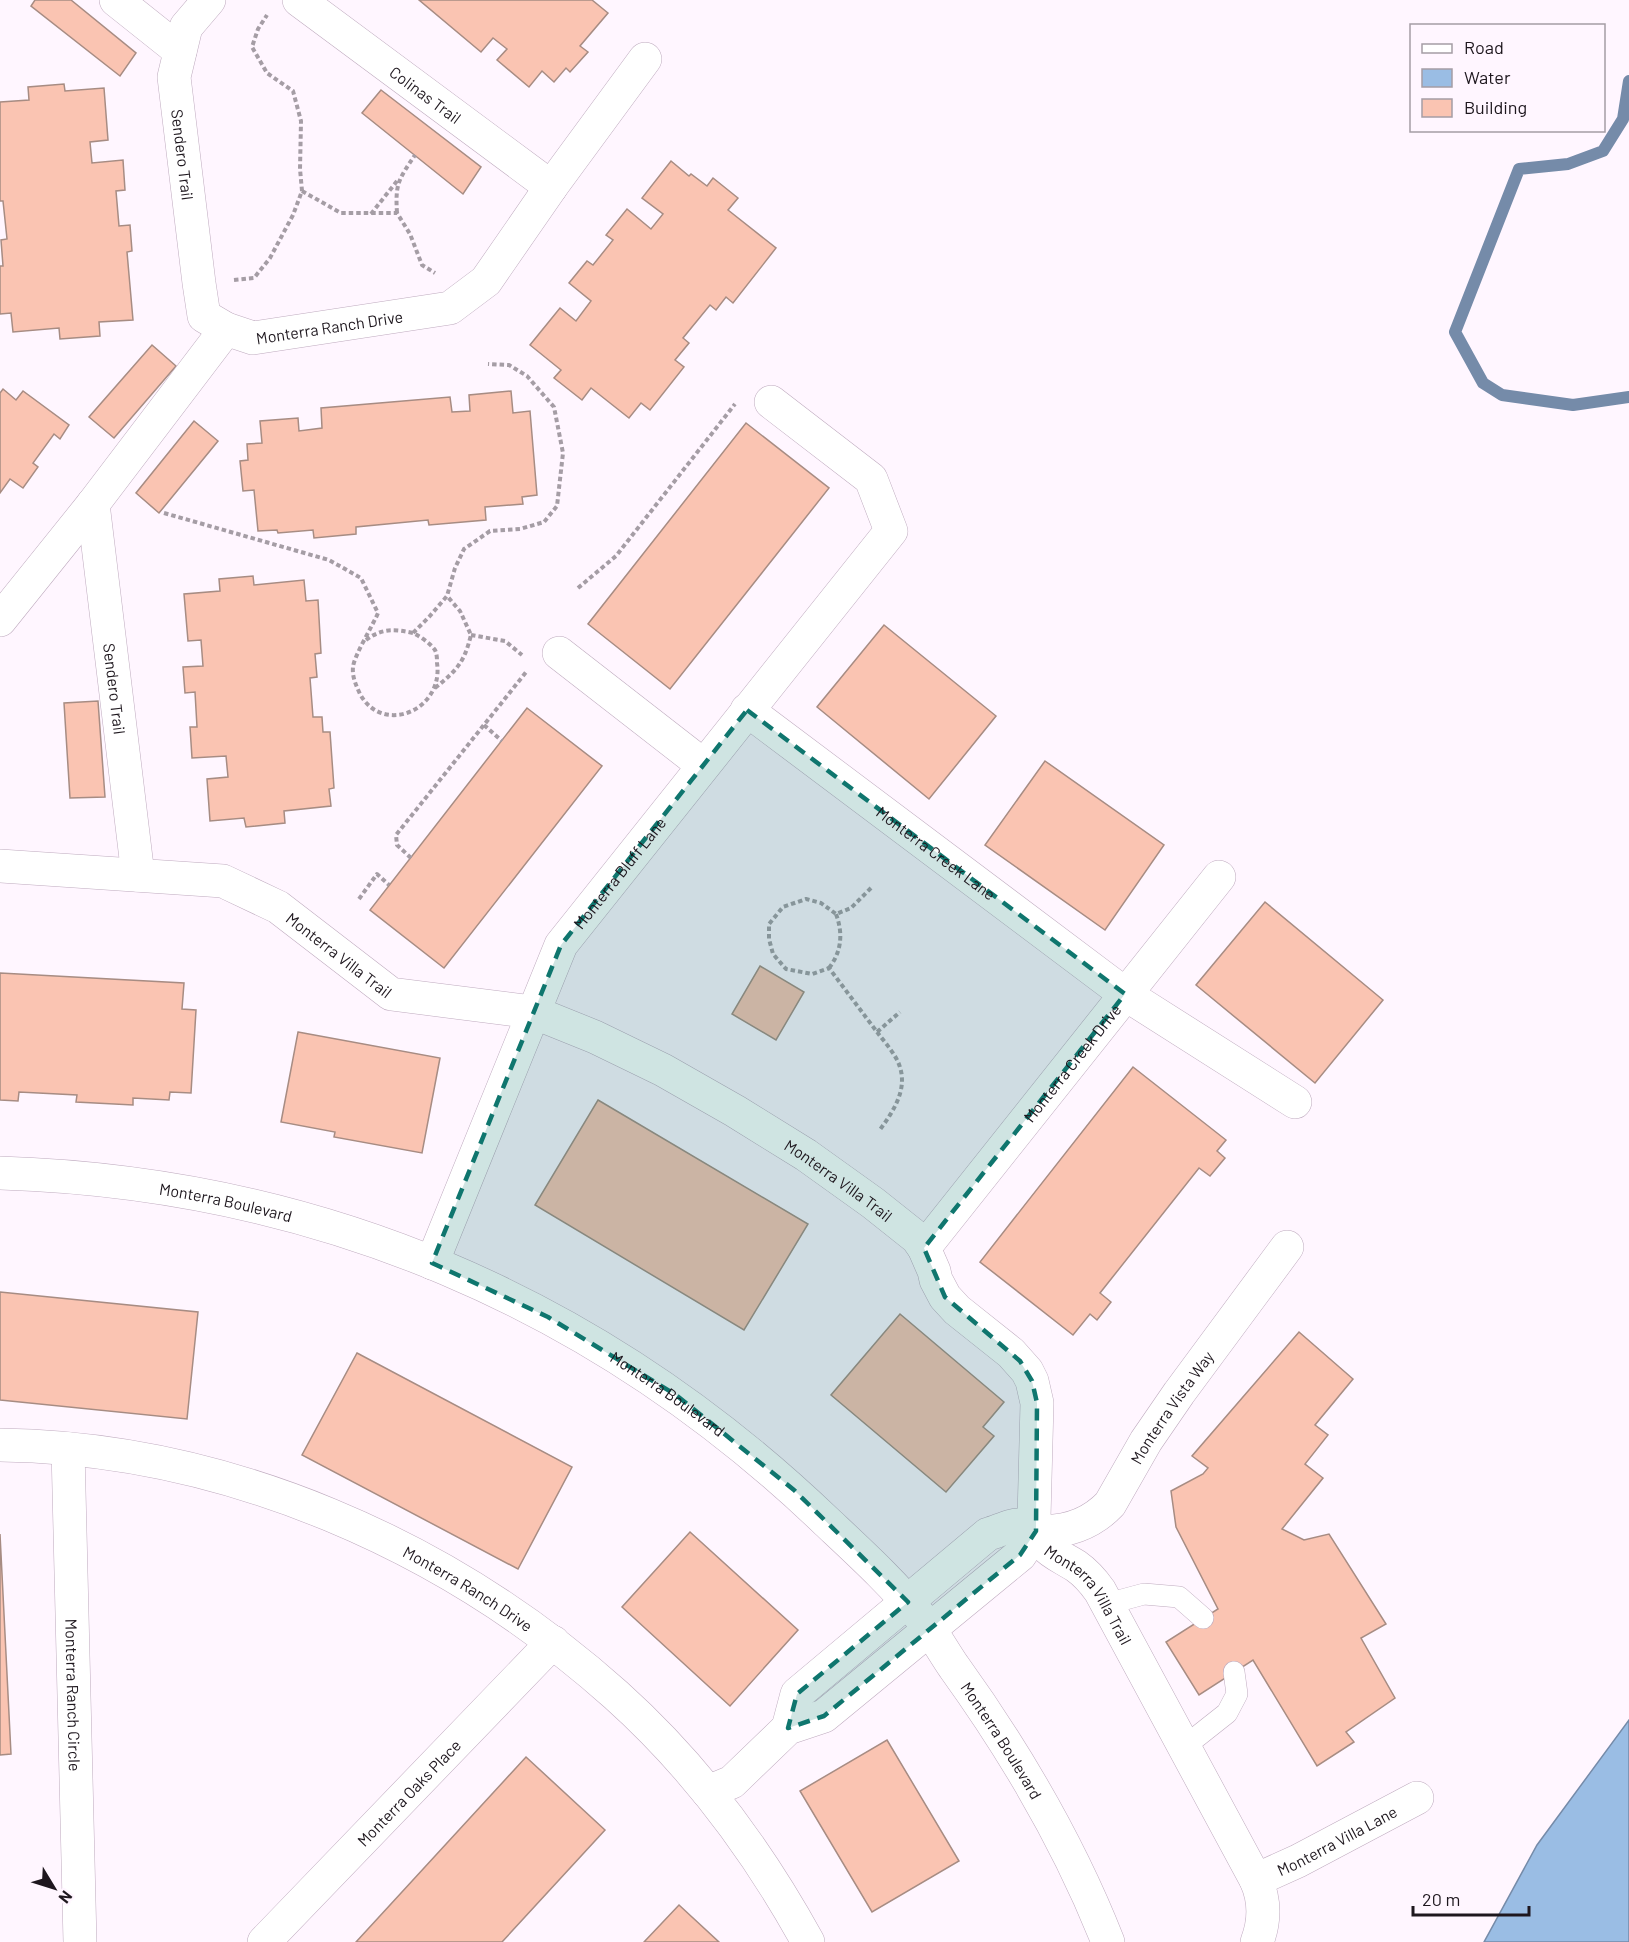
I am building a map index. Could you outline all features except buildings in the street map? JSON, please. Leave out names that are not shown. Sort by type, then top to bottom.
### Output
[{"type":"street","points":[[116,0],[180,51],[186,27],[209,0]]},
{"type":"street","name":"Colinas Trail","points":[[286,4],[551,188]]},
{"type":"street","name":"Sendero Trail","points":[[180,51],[174,78],[204,316],[226,329]]},
{"type":"street","name":"Monterra Ranch Drive","points":[[226,329],[254,338],[450,308],[486,281],[645,59]]},
{"type":"street","points":[[0,620],[93,504],[226,329]]},
{"type":"street","name":"Monterra Bluff Lane","points":[[432,1263],[533,1012],[565,939],[891,531],[871,479],[756,400]]},
{"type":"street","name":"Sendero Trail","points":[[93,504],[138,875]]},
{"type":"street","points":[[546,658],[703,765]]},
{"type":"street","name":"Monterra Creek Lane","points":[[747,710],[1125,994],[1295,1102]]},
{"type":"street","name":"Monterra Villa Trail","points":[[0,866],[223,881],[278,907],[391,994],[533,1012],[605,1042],[663,1070],[806,1155],[873,1203],[916,1238],[924,1248],[945,1297],[957,1310],[1020,1361],[1032,1381],[1037,1403],[1034,1518],[1036,1531],[1051,1553],[1075,1565],[1090,1577],[1107,1604],[1256,1880],[1263,1899],[1263,1922],[1257,1942]]},
{"type":"street","name":"Monterra Creek Drive","points":[[924,1248],[1219,877]]},
{"type":"street","name":"Monterra Boulevard","points":[[0,1173],[43,1174],[118,1181],[192,1192],[266,1208],[339,1229],[480,1283],[548,1317],[613,1354],[676,1395],[737,1441],[794,1490],[908,1602],[930,1629],[991,1718],[1031,1782],[1066,1849],[1108,1942]]},
{"type":"street","name":"Monterra Vista Way","points":[[788,1728],[797,1694],[988,1534],[1018,1525],[1036,1531],[1071,1528],[1093,1519],[1110,1504],[1146,1441],[1287,1247]]},
{"type":"street","name":"Monterra Ranch Drive","points":[[0,1445],[68,1449],[147,1460],[212,1475],[338,1518],[399,1545],[457,1577],[553,1642],[617,1696],[665,1744],[708,1792],[786,1902],[808,1942]]},
{"type":"street","name":"Monterra Ranch Circle","points":[[68,1449],[80,1942]]},
{"type":"street","points":[[708,1792],[732,1782],[788,1728],[824,1716],[1020,1555],[1036,1531]]},
{"type":"street","name":"Monterra Oaks Place","points":[[264,1942],[553,1642]]},
{"type":"street","name":"Monterra Villa Lane","points":[[1256,1880],[1298,1862],[1416,1798]]},
{"type":"lane","points":[[1107,1604],[1144,1594],[1179,1597],[1203,1618]]},
{"type":"lane","points":[[1184,1747],[1227,1713],[1237,1694],[1234,1672]]},
{"type":"path","points":[[230,280],[254,278],[270,258],[293,215],[302,191],[300,169],[302,121],[293,91],[267,73],[252,47],[258,29],[286,4]]},
{"type":"path","points":[[371,214],[415,155]]},
{"type":"path","points":[[398,180],[397,213],[410,234],[422,265],[441,278]]},
{"type":"path","points":[[302,191],[341,213],[397,213]]},
{"type":"path","points":[[413,633],[447,596],[455,568],[464,549],[489,531],[520,529],[544,522],[557,506],[563,453],[554,407],[527,376],[509,365],[488,364]]},
{"type":"path","points":[[578,588],[616,556],[756,400]]},
{"type":"path","points":[[164,513],[329,560],[361,578],[378,613],[352,666],[354,682],[365,703],[385,715],[406,714],[425,704],[435,688],[439,674],[436,651],[413,633],[392,628],[377,632],[365,640]]},
{"type":"path","points":[[435,688],[452,674],[466,656],[471,635],[460,612],[447,596]]},
{"type":"path","points":[[471,635],[505,641],[525,658]]},
{"type":"path","points":[[411,858],[397,845],[396,835],[484,725],[546,658]]},
{"type":"path","points":[[484,725],[502,741]]},
{"type":"path","points":[[359,898],[377,874],[390,885]]},
{"type":"path","points":[[836,914],[851,908],[871,888]]},
{"type":"path","points":[[806,899],[821,903],[836,914],[841,926],[841,941],[836,959],[829,968],[812,974],[786,969],[773,954],[769,939],[769,924],[783,907],[806,899]]},
{"type":"path","points":[[829,968],[897,1060],[903,1084],[894,1110],[879,1131]]},
{"type":"path","points":[[877,1032],[900,1012]]},
{"type":"highlighted area","points":[[747,710],[1125,994],[924,1248],[945,1297],[1020,1361],[1032,1381],[1037,1403],[1036,1531],[1020,1555],[824,1716],[788,1728],[797,1694],[908,1602],[794,1490],[676,1395],[548,1317],[432,1263],[561,945]]},
{"type":"water","points":[[1629,1720],[1629,1942],[1484,1942],[1537,1845]]},
{"type":"waterway","points":[[1629,81],[1623,119],[1603,151],[1568,164],[1519,169],[1455,332],[1483,383],[1502,395],[1573,405],[1629,397]]}]
